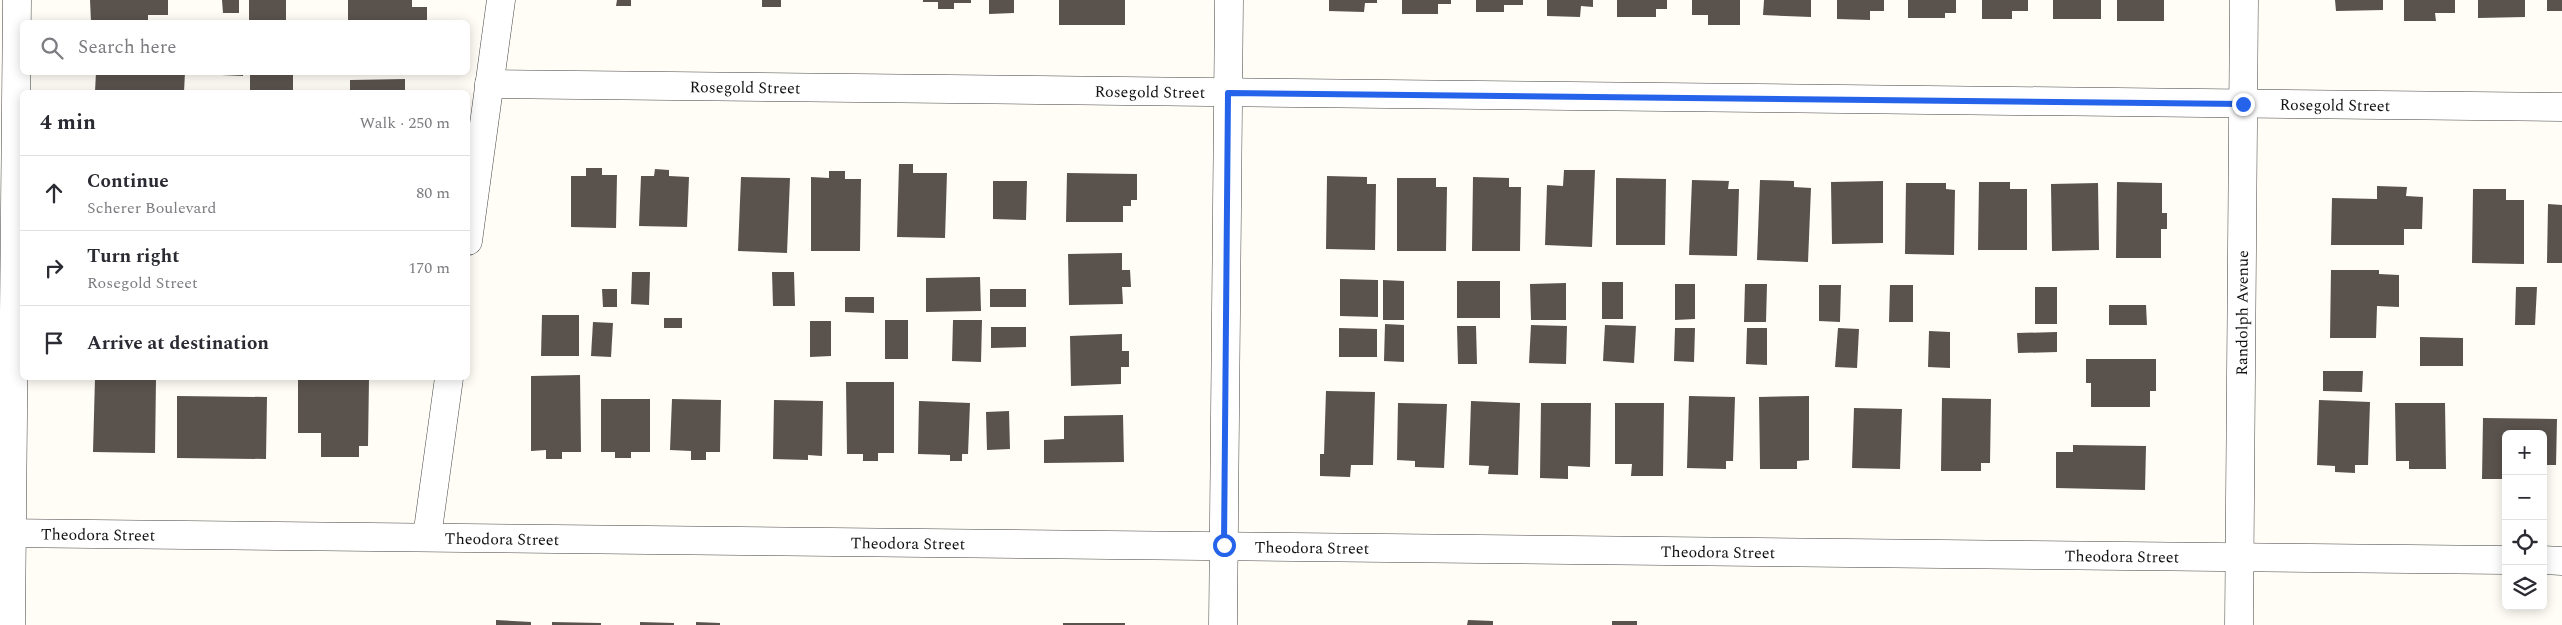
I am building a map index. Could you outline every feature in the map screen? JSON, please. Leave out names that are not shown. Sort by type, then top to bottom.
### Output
[{"type":"street","points":[[11,625],[6,533],[17,0]]},
{"type":"street","points":[[470,227],[501,0]]},
{"type":"street","points":[[1223,625],[1229,0]]},
{"type":"street","name":"Randolph Avenue","points":[[2239,625],[2244,0]]},
{"type":"street","name":"Rosegold Street","points":[[489,84],[2562,107]]},
{"type":"street","points":[[427,537],[449,380]]},
{"type":"street","name":"Theodora Street","points":[[6,533],[2502,560]]},
{"type":"street","points":[[2547,560],[2562,561]]},
{"type":"building","points":[[90,0],[168,0],[168,15],[148,15],[148,20],[91,20]]},
{"type":"building","points":[[222,0],[239,0],[239,13],[223,13]]},
{"type":"building","points":[[249,0],[286,0],[286,20],[249,20]]},
{"type":"building","points":[[348,0],[412,0],[412,7],[427,7],[427,20],[348,20]]},
{"type":"building","points":[[617,0],[631,0],[631,6],[616,6]]},
{"type":"building","points":[[762,0],[781,0],[781,7],[762,7]]},
{"type":"building","points":[[923,0],[971,0],[971,3],[954,3],[954,9],[938,9],[938,2],[923,2]]},
{"type":"building","points":[[989,0],[1014,0],[1014,13],[989,14]]},
{"type":"building","points":[[1059,0],[1125,0],[1125,25],[1059,25]]},
{"type":"building","points":[[1329,0],[1377,0],[1377,3],[1365,3],[1364,12],[1329,11]]},
{"type":"building","points":[[1402,0],[1451,0],[1451,4],[1438,4],[1438,14],[1402,14]]},
{"type":"building","points":[[1476,0],[1523,0],[1523,5],[1504,5],[1504,12],[1476,12]]},
{"type":"building","points":[[1547,0],[1593,0],[1593,7],[1581,6],[1580,17],[1547,16]]},
{"type":"building","points":[[1617,0],[1667,0],[1667,9],[1656,9],[1656,17],[1617,17]]},
{"type":"building","points":[[1692,0],[1740,0],[1740,25],[1708,25],[1708,15],[1692,15]]},
{"type":"building","points":[[1764,0],[1811,0],[1811,17],[1763,15]]},
{"type":"building","points":[[1837,0],[1884,0],[1884,11],[1870,11],[1870,20],[1837,19]]},
{"type":"building","points":[[1908,0],[1956,0],[1956,13],[1945,13],[1945,18],[1908,18]]},
{"type":"building","points":[[1982,0],[2028,0],[2028,11],[2012,11],[2012,19],[1982,19]]},
{"type":"building","points":[[2053,0],[2101,0],[2101,19],[2053,19]]},
{"type":"building","points":[[2117,0],[2164,0],[2164,21],[2117,21]]},
{"type":"building","points":[[2335,0],[2383,0],[2383,10],[2336,11]]},
{"type":"building","points":[[2404,0],[2455,0],[2455,13],[2435,13],[2436,21],[2404,21]]},
{"type":"building","points":[[2478,0],[2525,0],[2525,17],[2478,18]]},
{"type":"building","points":[[2547,0],[2562,0],[2562,11],[2547,11]]},
{"type":"building","points":[[96,75],[185,75],[184,90],[95,90]]},
{"type":"building","points":[[250,75],[293,75],[293,90],[250,90]]},
{"type":"building","points":[[405,79],[405,90],[350,90],[350,80]]},
{"type":"building","points":[[899,164],[913,164],[913,173],[947,173],[945,238],[897,237]]},
{"type":"building","points":[[586,168],[602,168],[602,175],[617,175],[616,228],[571,227],[571,176],[586,176]]},
{"type":"building","points":[[655,169],[669,170],[669,176],[689,177],[687,227],[639,226],[641,176],[654,176]]},
{"type":"building","points":[[1564,170],[1595,170],[1592,247],[1545,245],[1547,185],[1563,186]]},
{"type":"building","points":[[829,171],[845,171],[845,179],[861,179],[860,251],[811,251],[811,177],[829,178]]},
{"type":"building","points":[[1067,173],[1137,174],[1137,200],[1131,200],[1131,206],[1123,206],[1123,222],[1066,222]]},
{"type":"building","points":[[1327,176],[1367,177],[1367,184],[1376,184],[1375,250],[1326,249]]},
{"type":"building","points":[[741,177],[790,178],[787,253],[738,251]]},
{"type":"building","points":[[1473,177],[1509,178],[1509,187],[1521,187],[1520,251],[1472,251]]},
{"type":"building","points":[[1397,178],[1436,178],[1436,187],[1447,187],[1446,251],[1397,251]]},
{"type":"building","points":[[1616,178],[1666,179],[1665,245],[1616,245]]},
{"type":"building","points":[[1692,180],[1729,181],[1728,189],[1739,189],[1737,256],[1689,255]]},
{"type":"building","points":[[1760,180],[1794,181],[1794,187],[1811,188],[1808,262],[1757,260]]},
{"type":"building","points":[[993,181],[1027,181],[1026,220],[993,219]]},
{"type":"building","points":[[1883,181],[1883,243],[1832,244],[1831,182]]},
{"type":"building","points":[[1979,182],[2010,182],[2010,189],[2027,189],[2027,250],[1978,250]]},
{"type":"building","points":[[2117,182],[2162,183],[2162,213],[2167,213],[2167,229],[2161,229],[2161,258],[2116,258]]},
{"type":"building","points":[[1906,183],[1946,183],[1946,189],[1955,190],[1954,255],[1905,254]]},
{"type":"building","points":[[2098,183],[2099,250],[2052,251],[2051,184]]},
{"type":"building","points":[[2377,186],[2407,187],[2406,196],[2423,197],[2422,229],[2404,229],[2404,245],[2331,245],[2332,198],[2377,199]]},
{"type":"building","points":[[2473,189],[2506,189],[2506,200],[2524,200],[2524,264],[2472,263]]},
{"type":"building","points":[[2548,204],[2562,205],[2562,263],[2547,263]]},
{"type":"building","points":[[1122,253],[1122,270],[1130,270],[1131,287],[1122,287],[1123,304],[1069,305],[1068,254]]},
{"type":"building","points":[[2331,270],[2379,270],[2379,274],[2399,275],[2399,307],[2377,306],[2376,338],[2330,338]]},
{"type":"building","points":[[632,272],[650,272],[649,305],[631,304]]},
{"type":"building","points":[[772,272],[794,272],[795,306],[773,306]]},
{"type":"building","points":[[980,277],[981,311],[926,312],[926,278]]},
{"type":"building","points":[[1340,279],[1378,280],[1378,317],[1340,316]]},
{"type":"building","points":[[1383,280],[1404,281],[1404,320],[1383,320]]},
{"type":"building","points":[[1457,281],[1500,281],[1500,318],[1457,318]]},
{"type":"building","points":[[1602,282],[1623,282],[1623,319],[1602,319]]},
{"type":"building","points":[[1566,283],[1566,320],[1531,320],[1530,284]]},
{"type":"building","points":[[1675,284],[1695,284],[1695,319],[1675,320]]},
{"type":"building","points":[[1745,284],[1767,284],[1766,322],[1744,322]]},
{"type":"building","points":[[1819,285],[1841,285],[1840,322],[1819,321]]},
{"type":"building","points":[[1890,285],[1913,285],[1913,322],[1889,322]]},
{"type":"building","points":[[2035,287],[2057,287],[2057,324],[2035,324]]},
{"type":"building","points":[[2516,287],[2537,287],[2535,325],[2515,325]]},
{"type":"building","points":[[602,289],[617,289],[617,307],[603,307]]},
{"type":"building","points":[[990,289],[1026,289],[1026,307],[990,307]]},
{"type":"building","points":[[845,297],[874,297],[874,313],[845,312]]},
{"type":"building","points":[[2109,305],[2146,305],[2147,325],[2109,325]]},
{"type":"building","points":[[542,315],[579,315],[579,356],[541,356]]},
{"type":"building","points":[[664,318],[682,318],[682,328],[664,328]]},
{"type":"building","points":[[885,320],[908,320],[908,359],[885,359]]},
{"type":"building","points":[[953,320],[982,320],[981,362],[952,361]]},
{"type":"building","points":[[810,321],[831,321],[831,356],[810,357]]},
{"type":"building","points":[[593,322],[613,323],[611,357],[591,356]]},
{"type":"building","points":[[1385,324],[1404,325],[1404,362],[1384,361]]},
{"type":"building","points":[[1531,325],[1567,326],[1566,364],[1529,363]]},
{"type":"building","points":[[1605,325],[1636,326],[1634,363],[1603,361]]},
{"type":"building","points":[[1457,326],[1476,326],[1477,364],[1458,364]]},
{"type":"building","points":[[991,327],[1026,327],[1026,347],[991,348]]},
{"type":"building","points":[[1339,328],[1377,329],[1377,357],[1339,357]]},
{"type":"building","points":[[1675,328],[1695,328],[1694,362],[1674,361]]},
{"type":"building","points":[[1747,328],[1767,328],[1767,365],[1746,364]]},
{"type":"building","points":[[1838,328],[1859,329],[1857,368],[1835,367]]},
{"type":"building","points":[[1929,331],[1950,332],[1950,368],[1928,367]]},
{"type":"building","points":[[2057,332],[2057,352],[2018,353],[2017,333]]},
{"type":"building","points":[[1122,334],[1122,351],[1129,351],[1129,367],[1121,367],[1121,384],[1071,386],[1070,336]]},
{"type":"building","points":[[2420,337],[2463,338],[2463,366],[2420,366]]},
{"type":"building","points":[[2086,359],[2156,359],[2156,391],[2150,391],[2150,407],[2091,407],[2091,383],[2086,383]]},
{"type":"building","points":[[2323,371],[2363,371],[2362,392],[2323,391]]},
{"type":"building","points":[[580,375],[581,452],[562,452],[562,459],[546,459],[546,450],[531,451],[531,376]]},
{"type":"building","points":[[95,380],[156,380],[155,453],[93,452]]},
{"type":"building","points":[[298,380],[369,380],[368,446],[359,446],[359,457],[321,457],[321,433],[298,433]]},
{"type":"building","points":[[846,382],[894,382],[894,453],[878,453],[878,461],[863,461],[863,454],[847,454]]},
{"type":"building","points":[[1326,391],[1375,392],[1373,465],[1351,465],[1350,477],[1320,476],[1320,454],[1324,454]]},
{"type":"building","points":[[177,396],[267,397],[266,459],[177,458]]},
{"type":"building","points":[[1689,396],[1735,397],[1733,461],[1726,461],[1726,469],[1687,468]]},
{"type":"building","points":[[1809,396],[1809,460],[1797,461],[1797,469],[1760,469],[1759,397]]},
{"type":"building","points":[[1942,398],[1991,399],[1990,463],[1981,463],[1981,471],[1941,471]]},
{"type":"building","points":[[601,399],[650,399],[650,452],[631,452],[631,458],[615,458],[615,452],[601,452]]},
{"type":"building","points":[[672,399],[721,400],[720,452],[706,452],[706,460],[691,460],[691,451],[670,450]]},
{"type":"building","points":[[774,400],[823,401],[822,456],[808,455],[808,460],[773,459]]},
{"type":"building","points":[[2319,400],[2370,402],[2368,465],[2355,465],[2355,473],[2335,472],[2335,466],[2317,465]]},
{"type":"building","points":[[919,401],[970,403],[968,454],[962,454],[962,461],[950,461],[950,455],[918,454]]},
{"type":"building","points":[[1471,401],[1520,403],[1518,475],[1488,474],[1489,466],[1469,465]]},
{"type":"building","points":[[1398,403],[1447,404],[1444,468],[1415,467],[1415,461],[1397,460]]},
{"type":"building","points":[[1541,403],[1591,403],[1590,467],[1568,466],[1568,479],[1540,478]]},
{"type":"building","points":[[1615,403],[1664,403],[1663,476],[1631,476],[1632,464],[1615,464]]},
{"type":"building","points":[[2395,403],[2445,403],[2446,469],[2409,469],[2409,461],[2396,461]]},
{"type":"building","points":[[1854,408],[1902,409],[1900,469],[1852,468]]},
{"type":"building","points":[[1009,411],[1010,449],[987,450],[986,412]]},
{"type":"building","points":[[1123,415],[1124,462],[1044,463],[1044,440],[1064,439],[1064,416]]},
{"type":"building","points":[[2483,418],[2557,419],[2556,465],[2547,465],[2547,430],[2502,430],[2502,479],[2482,479]]},
{"type":"building","points":[[2073,445],[2146,446],[2145,490],[2056,488],[2056,452],[2073,452]]},
{"type":"building","points":[[496,620],[531,622],[531,625],[496,625]]},
{"type":"building","points":[[1468,620],[1493,621],[1493,625],[1467,625]]},
{"type":"building","points":[[1612,621],[1637,621],[1637,625],[1612,625]]},
{"type":"building","points":[[552,622],[601,623],[601,625],[552,625]]},
{"type":"building","points":[[640,622],[674,623],[674,625],[640,625]]},
{"type":"building","points":[[696,622],[720,623],[720,625],[696,625]]},
{"type":"building","points":[[1063,623],[1125,623],[1125,625],[1063,625]]},
{"type":"route","points":[[1224,545],[1228,93],[2243,104]]}]
